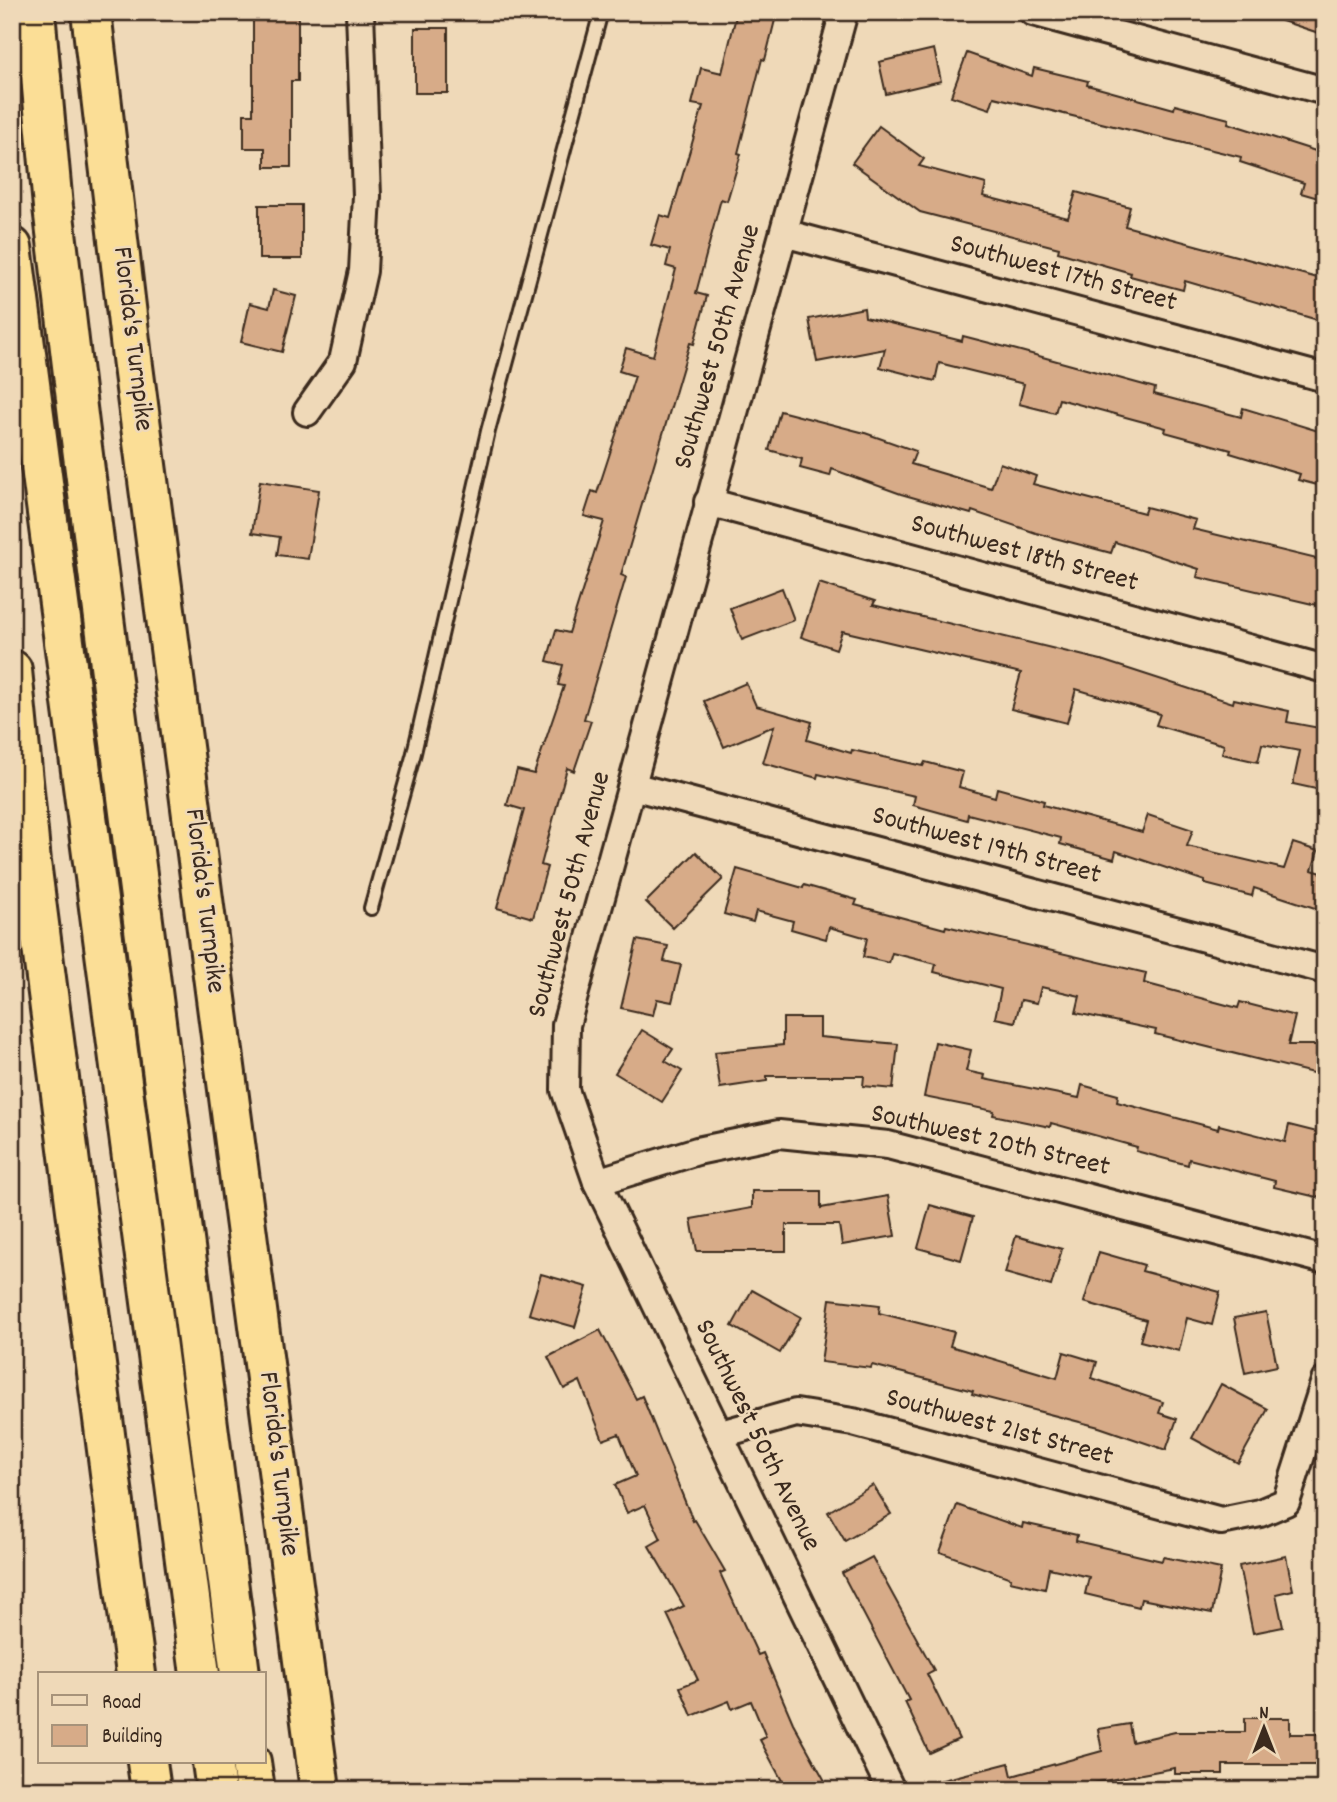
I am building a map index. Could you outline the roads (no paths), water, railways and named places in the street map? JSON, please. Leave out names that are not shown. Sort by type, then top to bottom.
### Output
[{"type":"highway","points":[[35,12],[53,207],[79,424],[240,1672]]},
{"type":"highway","name":"Florida's Turnpike","points":[[91,12],[137,394],[320,1790]]},
{"type":"highway","points":[[12,247],[200,1672]]},
{"type":"highway","points":[[12,670],[31,862],[136,1672]]},
{"type":"highway","points":[[147,1764],[151,1790]]},
{"type":"highway","points":[[212,1764],[216,1790]]},
{"type":"highway","points":[[251,1764],[255,1790]]},
{"type":"street","points":[[307,412],[343,361],[363,271],[367,196],[360,12]]},
{"type":"street","name":"Southwest 50th Avenue","points":[[844,12],[566,1025],[565,1090],[597,1182],[891,1790]]},
{"type":"street","points":[[1033,12],[1325,91]]},
{"type":"street","name":"Southwest 17th Street","points":[[784,233],[1325,378]]},
{"type":"street","name":"Southwest 18th Street","points":[[708,502],[1325,669]]},
{"type":"street","name":"Southwest 19th Street","points":[[632,786],[1325,970]]},
{"type":"street","name":"Southwest 20th Street","points":[[597,1182],[697,1151],[779,1134],[888,1145],[1325,1260]]},
{"type":"street","name":"Southwest 21st Street","points":[[721,1434],[796,1413],[853,1422],[1221,1521],[1260,1513],[1286,1502],[1325,1381]]},
{"type":"lane","points":[[370,908],[414,753],[488,431],[601,12]]}]
